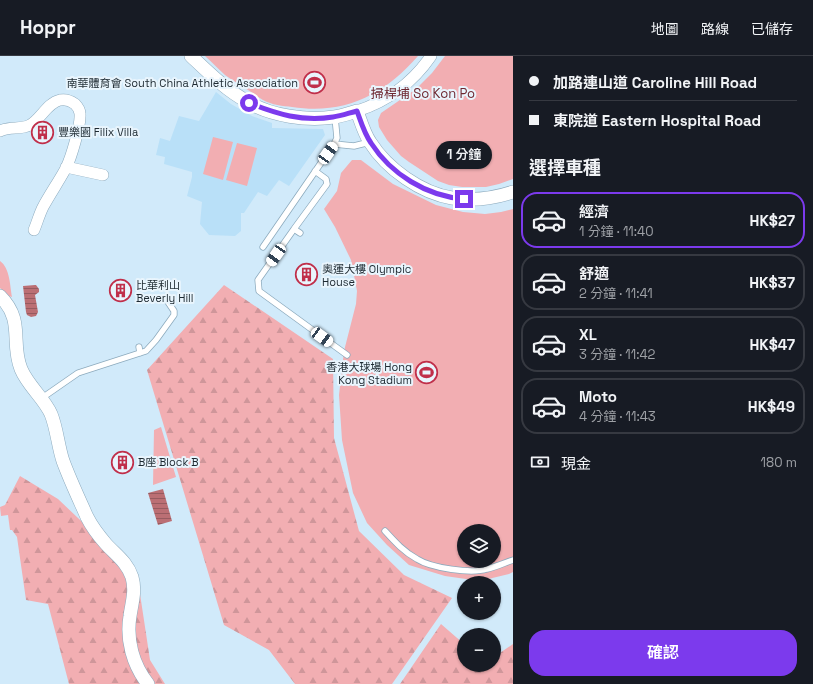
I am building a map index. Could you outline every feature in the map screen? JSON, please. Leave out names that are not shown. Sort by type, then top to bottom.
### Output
[{"type":"street","points":[[191,56],[214,78],[249,103],[284,116],[320,119],[335,117],[357,111],[380,102],[401,88],[422,68],[431,56]]},
{"type":"street","points":[[0,131],[10,127],[21,128],[30,125],[51,106],[61,100],[71,102],[79,109],[80,120],[75,144],[66,167],[43,208],[34,230]]},
{"type":"street","points":[[357,111],[370,142],[380,156],[400,174],[414,183],[428,190],[452,198],[475,199],[513,192]]},
{"type":"street","points":[[66,167],[103,175]]},
{"type":"street","points":[[0,296],[7,304],[14,320],[19,364],[26,379],[42,399],[53,419],[61,454],[90,522],[97,533],[125,563],[130,571],[134,591],[129,624],[130,647],[136,665],[148,684]]},
{"type":"lane","points":[[264,247],[334,144],[337,138],[335,117]]},
{"type":"lane","points":[[334,144],[354,146],[370,142]]},
{"type":"lane","points":[[315,171],[326,179],[327,184],[258,280],[259,291],[347,355]]},
{"type":"lane","points":[[294,229],[300,233]]},
{"type":"lane","points":[[42,399],[78,373],[139,350],[146,351],[174,315],[174,311],[166,299]]},
{"type":"lane","points":[[384,531],[398,546],[413,557],[434,566],[461,571],[486,570],[513,560]]},
{"type":"shaded area","points":[[216,92],[231,104],[252,116],[272,123],[272,128],[323,129],[325,135],[289,186],[279,180],[267,196],[258,192],[244,213],[241,213],[241,231],[235,236],[209,235],[200,224],[202,202],[187,196],[192,172],[164,164],[165,157],[156,155],[160,138],[170,141],[179,116],[199,121]]},
{"type":"shaded area","points":[[36,285],[39,289],[39,292],[35,295],[38,312],[36,316],[31,317],[27,315],[26,312],[23,286]]},
{"type":"shaded area","points":[[163,489],[172,521],[158,525],[148,493]]},
{"type":"green space","name":"南華體育會 South China Athletic Association","points":[[205,56],[418,56],[391,82],[362,99],[346,105],[311,109],[278,105],[263,100],[225,75]]},
{"type":"green space","points":[[445,56],[513,56],[513,179],[486,187],[462,187],[449,185],[438,181],[401,156],[387,140],[379,127],[378,120],[381,113],[416,89],[432,73]]},
{"type":"green space","points":[[213,137],[233,142],[223,180],[203,174]]},
{"type":"green space","points":[[237,143],[257,148],[247,186],[226,180]]},
{"type":"green space","name":"香港大球場 Hong Kong Stadium","points":[[352,160],[361,160],[393,184],[436,205],[463,212],[485,214],[513,209],[513,572],[509,574],[501,576],[457,576],[457,578],[445,576],[409,565],[387,545],[367,523],[353,493],[342,440],[339,395],[344,351],[356,304],[357,291],[351,260],[335,227],[324,209],[337,191],[341,173]]},
{"type":"green space","points":[[0,261],[8,273],[12,297],[0,288]]},
{"type":"green space","points":[[224,285],[333,359],[334,438],[359,531],[404,575],[452,598],[392,684],[295,684],[269,650],[224,625],[147,370]]},
{"type":"green space","points":[[161,427],[176,477],[153,485],[154,430]]},
{"type":"green space","points":[[20,476],[58,499],[137,574],[150,660],[165,684],[69,684],[48,604],[26,600],[17,537],[12,530],[10,530],[8,515],[1,516],[0,507],[5,505]]},
{"type":"green space","points":[[441,624],[457,638],[457,672],[501,672],[501,652],[513,644],[513,684],[400,684]]},
{"type":"place","name":"南華體育會 South China Athletic Association","points":[[314,83]]},
{"type":"place","name":"豐樂園 Filix Villa","points":[[43,132]]},
{"type":"place","name":"奧運大樓 Olympic House","points":[[306,275]]},
{"type":"place","name":"比華利山 Beverly Hill","points":[[120,291]]},
{"type":"place","name":"香港大球場 Hong Kong Stadium","points":[[427,373]]},
{"type":"place","name":"B座 Block B","points":[[122,462]]},
{"type":"district","name":"掃桿埔 So Kon Po","points":[[423,93]]},
{"type":"route","points":[[249,103],[284,116],[303,118],[320,119],[335,117],[357,111],[370,142],[380,156],[390,166],[414,183],[428,190],[452,198],[464,199]]}]
